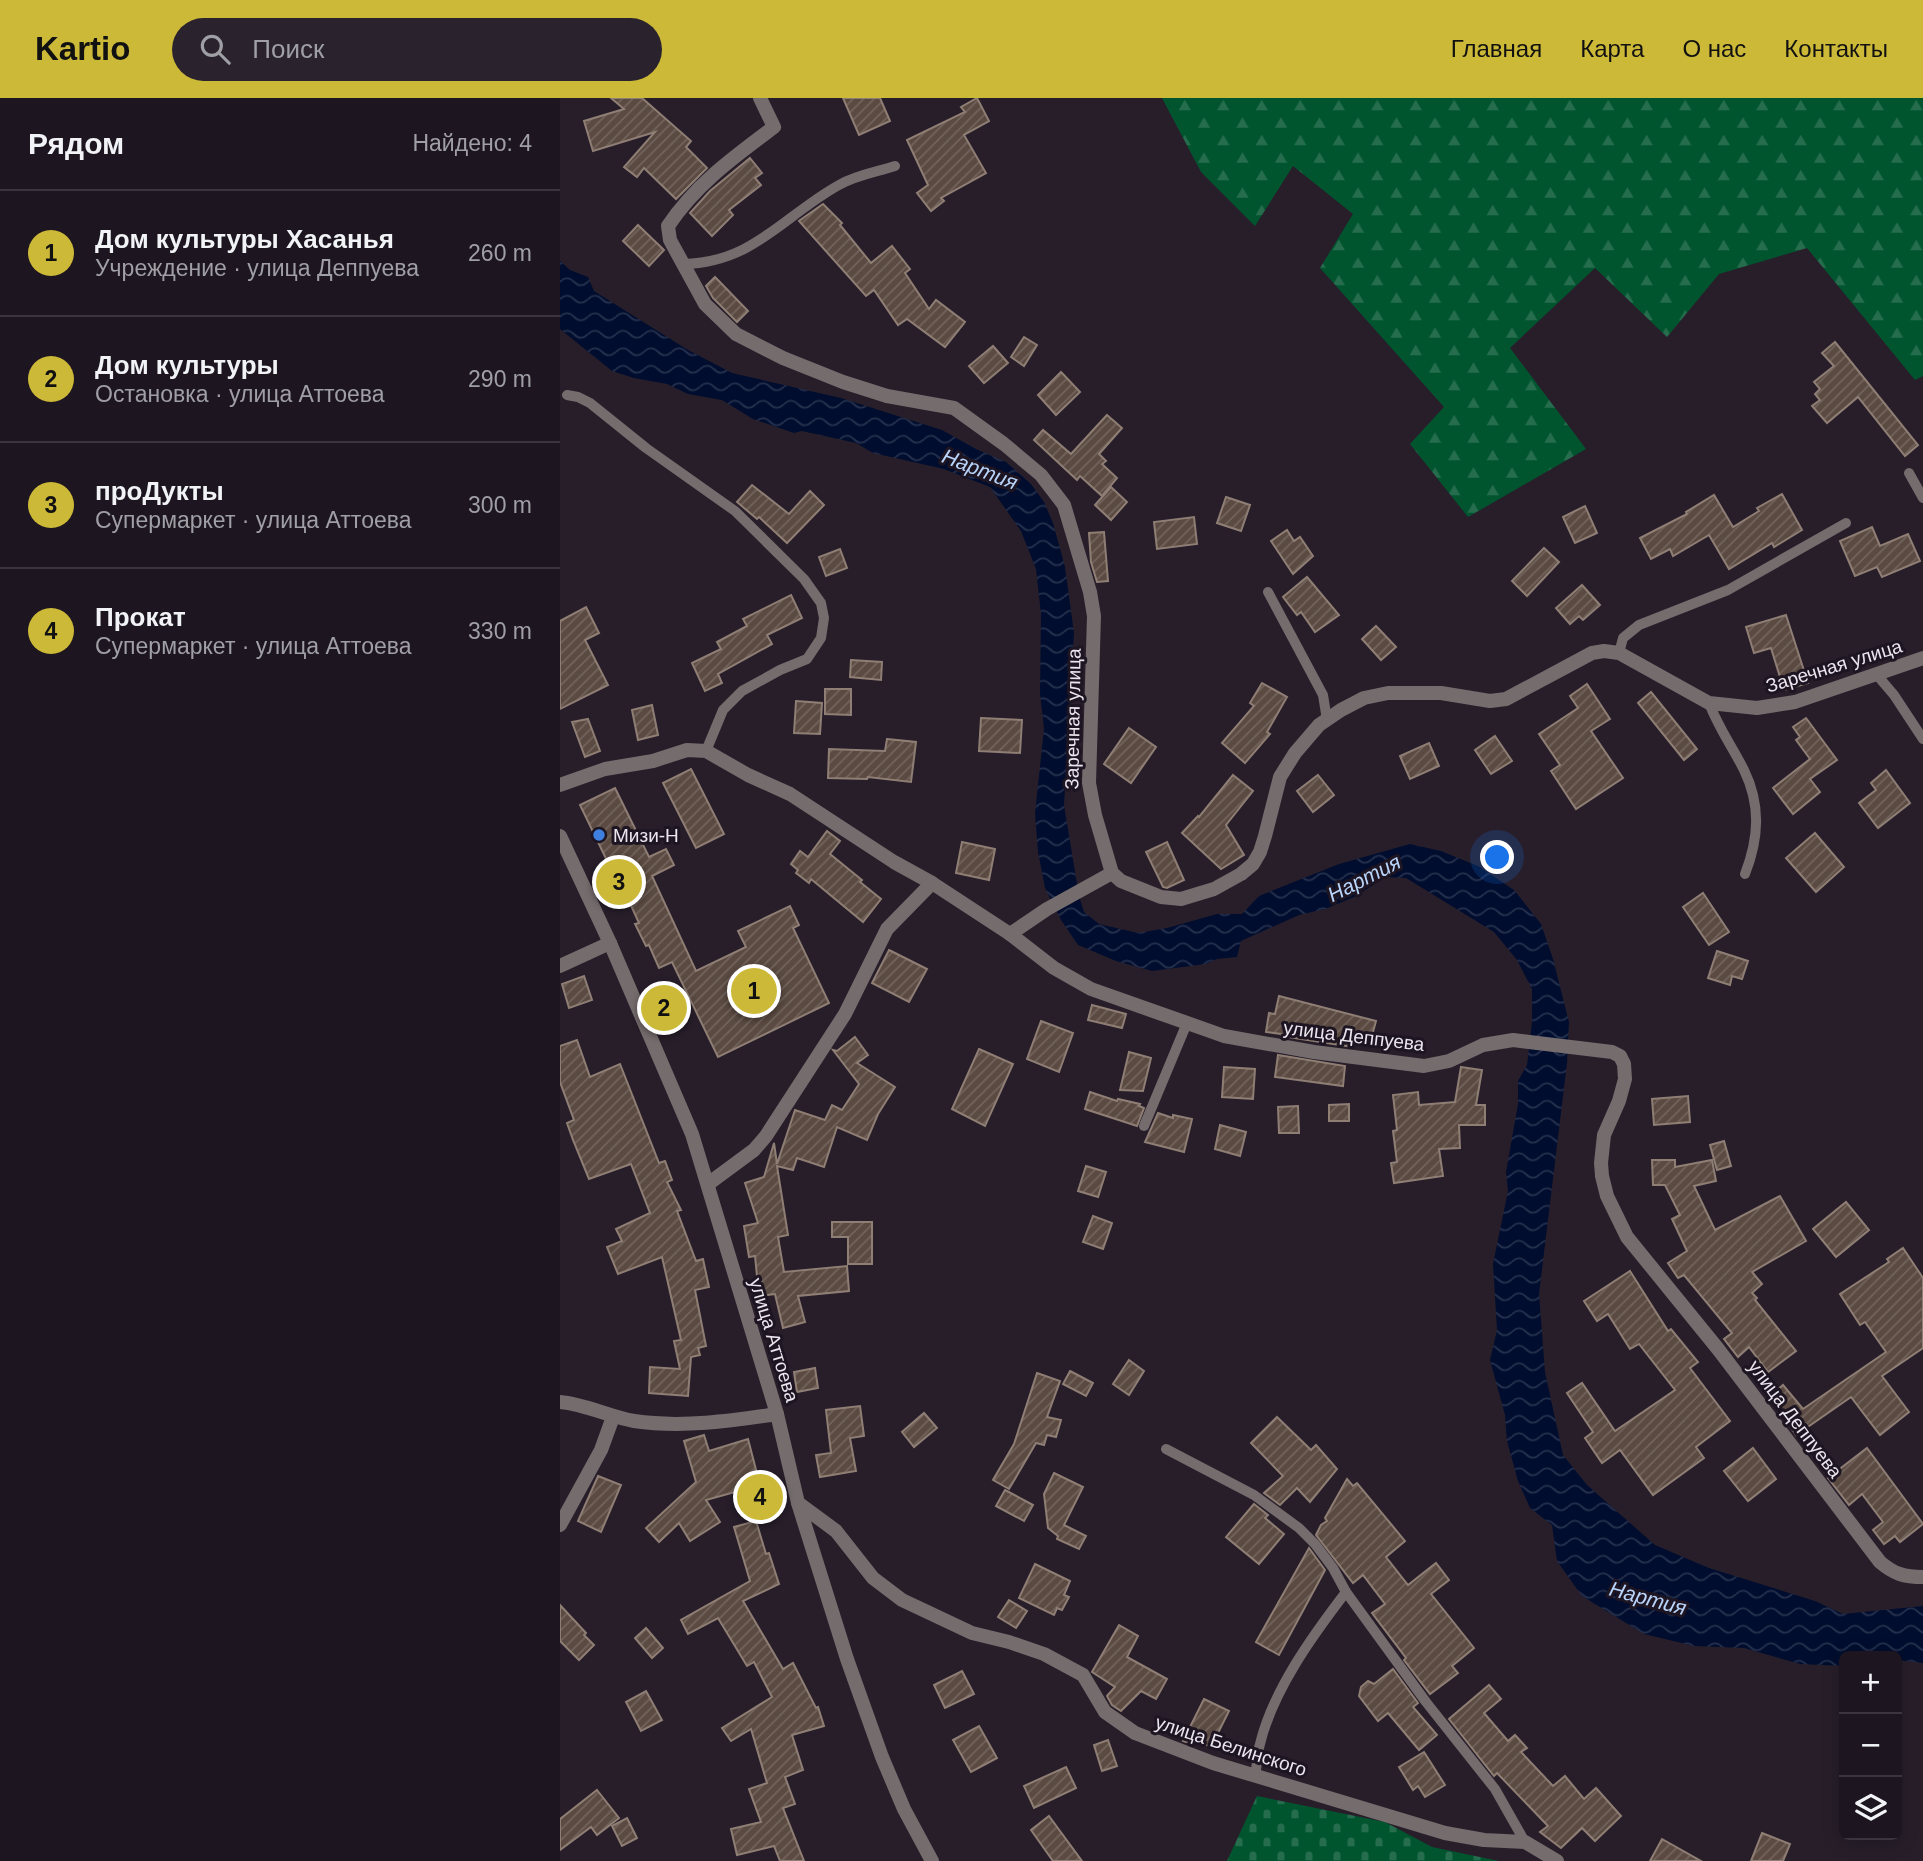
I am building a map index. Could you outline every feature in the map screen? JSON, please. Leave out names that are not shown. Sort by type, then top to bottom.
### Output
[{"type":"street","name":"Заречная улица","points":[[760,98],[774,127],[704,182],[682,204],[668,226],[670,240],[705,304],[736,334],[783,359],[843,382],[887,396],[954,408],[1004,443],[1041,475],[1064,505],[1090,592],[1094,616],[1089,783],[1095,815],[1112,873]]},
{"type":"street","points":[[1010,934],[1047,909],[1112,873],[1135,888],[1161,897],[1181,899],[1214,890],[1241,874],[1253,864],[1260,852],[1280,777],[1295,753],[1327,720],[1364,698],[1388,692],[1429,692],[1490,701],[1506,699],[1592,653],[1619,653]]},
{"type":"street","name":"Заречная улица","points":[[1619,653],[1709,703],[1744,708],[1776,706],[1877,676],[1923,658]]},
{"type":"street","points":[[560,785],[605,769],[653,761],[687,750],[706,751]]},
{"type":"street","name":"улица Деппуева","points":[[706,751],[748,775],[790,794],[894,862],[932,883],[1010,934],[1054,968],[1091,989],[1224,1036],[1410,1066],[1449,1061],[1472,1049],[1499,1041],[1597,1048],[1620,1056],[1624,1063],[1625,1079],[1604,1135],[1601,1163],[1607,1196],[1627,1237],[1718,1349],[1880,1562],[1893,1573],[1923,1577]]},
{"type":"street","name":"улица Аттоева","points":[[560,836],[610,943],[692,1134],[777,1414],[798,1503],[847,1659],[904,1809],[933,1861]]},
{"type":"street","points":[[708,1184],[754,1150],[766,1136],[845,1014],[887,929],[932,883]]},
{"type":"street","points":[[560,966],[610,943]]},
{"type":"street","points":[[560,1402],[638,1421],[680,1423],[777,1414]]},
{"type":"street","points":[[560,1525],[601,1450],[613,1417]]},
{"type":"street","name":"улица Белинского","points":[[798,1503],[836,1531],[873,1578],[902,1600],[972,1633],[1044,1654],[1083,1675],[1105,1712],[1135,1733],[1165,1746],[1255,1776],[1445,1833],[1484,1840],[1525,1842],[1557,1861]]},
{"type":"lane","points":[[683,264],[720,260],[744,251],[842,183],[895,166]]},
{"type":"lane","points":[[566,395],[590,403],[646,448],[735,511],[804,579],[821,603],[824,618],[821,638],[807,659],[742,691],[723,710],[706,751]]},
{"type":"lane","points":[[1909,473],[1923,498]]},
{"type":"lane","points":[[1619,653],[1623,638],[1639,625],[1728,590],[1846,523]]},
{"type":"lane","points":[[1268,592],[1323,695],[1327,720]]},
{"type":"lane","points":[[1877,676],[1894,695],[1923,739]]},
{"type":"lane","points":[[1709,703],[1721,733],[1744,770],[1754,804],[1756,841],[1745,874]]},
{"type":"lane","points":[[1144,1126],[1187,1023]]},
{"type":"lane","points":[[1166,1449],[1254,1495],[1299,1528],[1327,1560],[1346,1592],[1426,1702],[1495,1789],[1525,1842]]},
{"type":"lane","points":[[1255,1776],[1260,1743],[1272,1709],[1299,1658],[1346,1592]]},
{"type":"green space","points":[[1162,98],[1923,98],[1923,376],[1915,380],[1807,248],[1719,274],[1667,337],[1595,268],[1510,348],[1586,449],[1468,517],[1410,444],[1444,407],[1320,268],[1353,214],[1293,166],[1255,226],[1201,172]]},
{"type":"green space","points":[[1257,1796],[1385,1822],[1432,1847],[1499,1861],[1227,1861]]},
{"type":"water","name":"Нартия","points":[[560,261],[570,270],[588,277],[594,291],[688,350],[732,373],[841,398],[942,430],[1006,462],[1031,484],[1044,502],[1053,523],[1065,567],[1074,633],[1064,805],[1079,896],[1084,912],[1099,924],[1138,933],[1217,914],[1242,914],[1259,896],[1339,864],[1410,844],[1441,851],[1478,866],[1514,890],[1541,924],[1569,1022],[1567,1063],[1539,1294],[1545,1372],[1563,1455],[1587,1485],[1655,1545],[1709,1568],[1815,1601],[1843,1614],[1923,1606],[1923,1663],[1902,1661],[1902,1651],[1839,1651],[1839,1666],[1800,1664],[1744,1648],[1694,1646],[1644,1634],[1582,1596],[1557,1561],[1552,1525],[1530,1508],[1518,1481],[1507,1441],[1505,1415],[1490,1360],[1497,1330],[1493,1264],[1508,1191],[1506,1172],[1518,1104],[1518,1081],[1527,1065],[1532,1022],[1532,989],[1517,960],[1494,932],[1406,878],[1386,877],[1354,897],[1325,909],[1299,915],[1241,941],[1237,957],[1217,959],[1206,964],[1152,971],[1116,961],[1078,945],[1061,920],[1045,888],[1038,852],[1035,813],[1044,729],[1040,693],[1041,614],[1036,569],[1021,531],[990,487],[944,469],[873,453],[856,443],[802,431],[794,433],[753,419],[722,400],[688,394],[667,384],[612,371],[560,329]]},
{"type":"building","points":[[611,98],[642,98],[691,141],[686,147],[707,168],[676,199],[644,168],[637,177],[624,167],[655,132],[593,151],[584,121],[624,109]]},
{"type":"building","points":[[843,98],[880,98],[890,121],[859,135]]},
{"type":"building","points":[[977,98],[989,121],[964,135],[986,173],[941,198],[944,201],[931,211],[917,193],[928,185],[907,140],[965,112],[961,107]]},
{"type":"building","points":[[750,158],[762,173],[755,178],[761,185],[729,210],[733,215],[712,236],[690,213],[710,191]]},
{"type":"building","points":[[823,204],[842,223],[840,225],[871,263],[892,246],[910,269],[905,273],[929,309],[936,300],[965,322],[945,347],[907,319],[898,325],[874,290],[866,296],[799,221]]},
{"type":"building","points":[[638,225],[664,250],[649,266],[623,241]]},
{"type":"building","points":[[715,277],[748,311],[737,322],[713,298],[706,286]]},
{"type":"building","points":[[1024,337],[1037,345],[1024,366],[1011,357]]},
{"type":"building","points":[[1835,342],[1918,445],[1905,456],[1858,397],[1827,423],[1812,406],[1820,400],[1815,394],[1820,389],[1814,382],[1834,366],[1822,353]]},
{"type":"building","points":[[993,346],[1008,363],[984,383],[969,366]]},
{"type":"building","points":[[1061,372],[1080,392],[1056,415],[1038,395]]},
{"type":"building","points":[[1107,415],[1122,428],[1099,454],[1106,461],[1102,464],[1117,478],[1102,496],[1080,476],[1077,480],[1034,440],[1043,430],[1071,454]]},
{"type":"building","points":[[752,485],[789,514],[810,491],[824,505],[787,543],[759,517],[757,519],[737,502]]},
{"type":"building","points":[[1111,487],[1127,502],[1111,520],[1095,505]]},
{"type":"building","points":[[1782,494],[1802,530],[1774,547],[1772,543],[1729,569],[1709,535],[1673,556],[1670,549],[1651,559],[1640,538],[1687,514],[1686,512],[1714,495],[1733,527],[1759,511],[1757,508]]},
{"type":"building","points":[[1226,497],[1250,505],[1241,531],[1217,523]]},
{"type":"building","points":[[1585,506],[1597,533],[1575,543],[1563,517]]},
{"type":"building","points":[[1194,517],[1197,544],[1157,549],[1154,522]]},
{"type":"building","points":[[1872,527],[1880,546],[1908,534],[1920,561],[1882,577],[1877,567],[1855,576],[1840,541]]},
{"type":"building","points":[[1287,530],[1294,541],[1300,537],[1313,556],[1293,574],[1271,541]]},
{"type":"building","points":[[1104,532],[1108,581],[1097,582],[1091,562],[1089,533]]},
{"type":"building","points":[[1544,548],[1559,562],[1527,596],[1512,581]]},
{"type":"building","points":[[840,549],[847,568],[826,576],[819,557]]},
{"type":"building","points":[[1307,577],[1339,615],[1315,632],[1301,612],[1297,615],[1283,597]]},
{"type":"building","points":[[1582,585],[1600,605],[1583,620],[1579,616],[1570,624],[1556,608]]},
{"type":"building","points":[[791,595],[802,618],[767,635],[772,644],[718,674],[722,683],[705,691],[692,663],[721,649],[717,642],[747,626],[743,619]]},
{"type":"building","points":[[586,607],[599,633],[585,640],[608,685],[560,709],[560,621]]},
{"type":"building","points":[[1786,615],[1808,683],[1784,690],[1771,648],[1754,653],[1746,627]]},
{"type":"building","points":[[1376,626],[1396,647],[1381,660],[1362,639]]},
{"type":"building","points":[[851,660],[882,662],[881,680],[850,677]]},
{"type":"building","points":[[1262,683],[1287,697],[1267,732],[1270,734],[1245,763],[1222,743],[1254,706],[1250,703]]},
{"type":"building","points":[[1587,684],[1610,719],[1591,731],[1623,778],[1576,809],[1551,771],[1560,765],[1539,734],[1578,708],[1570,696]]},
{"type":"building","points":[[825,689],[851,689],[851,715],[825,714]]},
{"type":"building","points":[[1651,692],[1697,749],[1684,760],[1638,703]]},
{"type":"building","points":[[796,701],[822,703],[820,734],[794,733]]},
{"type":"building","points":[[652,705],[658,735],[638,740],[632,710]]},
{"type":"building","points":[[981,718],[1022,720],[1020,753],[979,751]]},
{"type":"building","points":[[1806,718],[1837,760],[1810,779],[1820,792],[1793,814],[1773,788],[1810,759],[1796,740],[1800,737],[1793,727]]},
{"type":"building","points":[[588,719],[600,751],[585,757],[572,722]]},
{"type":"building","points":[[1129,728],[1156,747],[1131,783],[1104,764]]},
{"type":"building","points":[[1495,736],[1512,761],[1491,774],[1475,750]]},
{"type":"building","points":[[887,739],[916,742],[911,782],[868,777],[828,778],[829,749],[885,751]]},
{"type":"building","points":[[1429,743],[1439,766],[1410,779],[1400,756]]},
{"type":"building","points":[[691,769],[724,834],[696,848],[663,783]]},
{"type":"building","points":[[1886,770],[1910,803],[1878,828],[1859,803],[1876,790],[1871,783]]},
{"type":"building","points":[[1233,775],[1253,791],[1226,825],[1244,855],[1221,869],[1182,833],[1199,817]]},
{"type":"building","points":[[1318,775],[1334,795],[1313,812],[1297,791]]},
{"type":"building","points":[[615,788],[649,857],[666,849],[674,865],[652,876],[696,971],[746,947],[738,931],[790,906],[799,925],[793,928],[829,1003],[718,1057],[672,962],[659,968],[649,945],[646,946],[635,924],[639,923],[624,890],[620,892],[580,805]]},
{"type":"building","points":[[827,831],[840,841],[830,854],[881,899],[863,922],[811,879],[809,883],[796,873],[798,870],[791,864],[800,851],[808,857]]},
{"type":"building","points":[[1815,833],[1844,867],[1816,892],[1786,858]]},
{"type":"building","points":[[962,842],[995,849],[989,880],[956,873]]},
{"type":"building","points":[[1167,842],[1184,880],[1167,888],[1163,887],[1146,852]]},
{"type":"building","points":[[1703,893],[1729,932],[1709,945],[1683,907]]},
{"type":"building","points":[[889,950],[927,969],[909,1002],[872,983]]},
{"type":"building","points":[[1717,951],[1748,961],[1742,979],[1732,976],[1730,985],[1708,978]]},
{"type":"building","points":[[584,976],[592,1000],[569,1008],[562,984]]},
{"type":"building","points":[[1279,996],[1376,1021],[1370,1043],[1348,1037],[1347,1046],[1266,1032],[1269,1013],[1275,1014]]},
{"type":"building","points":[[1092,1005],[1126,1014],[1122,1028],[1088,1020]]},
{"type":"building","points":[[1041,1021],[1073,1033],[1059,1072],[1027,1059]]},
{"type":"building","points":[[855,1037],[868,1055],[857,1063],[895,1087],[878,1114],[867,1140],[837,1127],[824,1167],[797,1158],[793,1170],[777,1166],[788,1235],[778,1237],[784,1272],[847,1266],[849,1291],[798,1296],[805,1322],[783,1328],[775,1294],[759,1296],[755,1256],[749,1257],[744,1226],[758,1223],[745,1183],[764,1177],[774,1143],[777,1164],[795,1110],[825,1120],[832,1105],[842,1110],[859,1084],[833,1050],[837,1051]]},
{"type":"building","points":[[577,1040],[590,1077],[620,1064],[659,1163],[665,1161],[672,1180],[667,1182],[681,1210],[677,1211],[696,1261],[703,1259],[709,1287],[695,1290],[706,1346],[698,1348],[700,1355],[691,1357],[688,1396],[649,1393],[650,1367],[680,1369],[674,1341],[681,1340],[662,1257],[618,1274],[607,1247],[622,1241],[616,1229],[650,1213],[631,1164],[589,1179],[567,1123],[574,1120],[560,1082],[560,1046]]},
{"type":"building","points":[[979,1049],[1013,1064],[985,1126],[952,1109]]},
{"type":"building","points":[[1129,1052],[1151,1058],[1143,1091],[1120,1090]]},
{"type":"building","points":[[1278,1055],[1345,1066],[1343,1086],[1275,1077]]},
{"type":"building","points":[[1224,1067],[1255,1069],[1253,1099],[1222,1097]]},
{"type":"building","points":[[1461,1067],[1482,1070],[1476,1105],[1485,1105],[1485,1125],[1459,1125],[1460,1148],[1439,1149],[1443,1176],[1394,1183],[1391,1163],[1397,1162],[1393,1131],[1397,1130],[1393,1095],[1418,1092],[1419,1105],[1455,1102]]},
{"type":"building","points":[[1090,1092],[1117,1101],[1118,1099],[1140,1104],[1139,1106],[1144,1108],[1137,1126],[1085,1109]]},
{"type":"building","points":[[1688,1096],[1690,1122],[1654,1125],[1652,1099]]},
{"type":"building","points":[[1349,1104],[1349,1121],[1329,1121],[1329,1105]]},
{"type":"building","points":[[1298,1106],[1299,1133],[1279,1133],[1278,1107]]},
{"type":"building","points":[[1158,1113],[1173,1118],[1173,1115],[1192,1119],[1184,1152],[1145,1142]]},
{"type":"building","points":[[1220,1125],[1246,1132],[1240,1156],[1215,1149]]},
{"type":"building","points":[[1724,1141],[1731,1166],[1717,1170],[1710,1145]]},
{"type":"building","points":[[1652,1160],[1675,1160],[1675,1167],[1712,1160],[1716,1181],[1694,1186],[1715,1230],[1780,1196],[1806,1241],[1752,1272],[1762,1284],[1752,1293],[1757,1298],[1755,1300],[1796,1351],[1768,1372],[1749,1347],[1738,1357],[1724,1339],[1732,1333],[1684,1275],[1678,1278],[1668,1263],[1687,1251],[1672,1219],[1680,1215],[1665,1185],[1653,1185]]},
{"type":"building","points":[[1086,1166],[1106,1172],[1098,1197],[1078,1191]]},
{"type":"building","points":[[1846,1202],[1869,1230],[1836,1257],[1813,1229]]},
{"type":"building","points":[[1093,1216],[1112,1223],[1103,1249],[1083,1242]]},
{"type":"building","points":[[832,1222],[872,1222],[872,1264],[848,1264],[848,1237],[832,1237]]},
{"type":"building","points":[[1903,1248],[1923,1278],[1923,1348],[1882,1376],[1909,1412],[1880,1435],[1851,1397],[1796,1435],[1786,1420],[1789,1419],[1770,1396],[1783,1385],[1803,1409],[1886,1352],[1865,1322],[1860,1325],[1840,1294],[1889,1262],[1887,1259]]},
{"type":"building","points":[[1630,1271],[1668,1331],[1671,1329],[1698,1362],[1690,1368],[1730,1421],[1696,1447],[1704,1458],[1653,1495],[1620,1450],[1602,1463],[1585,1438],[1593,1432],[1567,1393],[1582,1383],[1615,1431],[1675,1390],[1639,1344],[1630,1349],[1608,1314],[1597,1321],[1584,1301]]},
{"type":"building","points":[[1129,1360],[1144,1371],[1129,1395],[1113,1384]]},
{"type":"building","points":[[815,1368],[818,1388],[797,1392],[794,1372]]},
{"type":"building","points":[[1070,1371],[1093,1383],[1086,1396],[1063,1384]]},
{"type":"building","points":[[1037,1373],[1060,1381],[1047,1417],[1061,1420],[1056,1437],[1047,1435],[1044,1445],[1036,1443],[1009,1489],[993,1480],[1014,1444]]},
{"type":"building","points":[[860,1406],[864,1436],[850,1438],[856,1471],[820,1477],[816,1455],[831,1453],[826,1410]]},
{"type":"building","points":[[924,1413],[937,1428],[914,1447],[902,1432]]},
{"type":"building","points":[[1277,1417],[1311,1450],[1316,1445],[1337,1469],[1310,1502],[1297,1488],[1280,1505],[1264,1493],[1283,1476],[1251,1443]]},
{"type":"building","points":[[704,1435],[709,1451],[748,1439],[760,1485],[706,1500],[720,1522],[690,1541],[679,1523],[659,1542],[646,1528],[696,1482],[684,1441]]},
{"type":"building","points":[[1753,1448],[1776,1479],[1748,1501],[1724,1471]]},
{"type":"building","points":[[1867,1448],[1923,1524],[1900,1542],[1895,1536],[1884,1544],[1873,1530],[1883,1522],[1862,1494],[1849,1505],[1828,1478]]},
{"type":"building","points":[[1054,1473],[1083,1487],[1064,1525],[1086,1536],[1079,1549],[1057,1539],[1058,1536],[1048,1528],[1044,1494]]},
{"type":"building","points":[[598,1476],[621,1485],[601,1532],[578,1521]]},
{"type":"building","points":[[1347,1479],[1353,1486],[1357,1483],[1405,1541],[1386,1557],[1408,1585],[1436,1563],[1449,1580],[1431,1594],[1474,1648],[1452,1666],[1458,1673],[1430,1694],[1372,1613],[1385,1604],[1363,1575],[1353,1583],[1316,1535],[1321,1525],[1327,1521],[1325,1518]]},
{"type":"building","points":[[1005,1490],[1033,1505],[1024,1521],[996,1506]]},
{"type":"building","points":[[1254,1504],[1268,1515],[1265,1518],[1284,1534],[1259,1564],[1226,1537]]},
{"type":"building","points":[[756,1521],[779,1584],[743,1601],[783,1669],[793,1663],[816,1708],[818,1707],[824,1726],[792,1735],[803,1770],[785,1777],[795,1804],[783,1808],[804,1861],[780,1861],[774,1846],[737,1855],[731,1829],[761,1822],[749,1789],[767,1783],[751,1729],[731,1741],[722,1728],[772,1697],[754,1662],[747,1666],[718,1618],[688,1634],[681,1620],[750,1581],[734,1527]]},
{"type":"building","points":[[1309,1548],[1325,1570],[1279,1655],[1256,1642]]},
{"type":"building","points":[[1035,1564],[1070,1581],[1064,1595],[1069,1597],[1062,1610],[1057,1608],[1054,1615],[1019,1598]]},
{"type":"building","points":[[1009,1600],[1027,1611],[1016,1628],[998,1617]]},
{"type":"building","points":[[560,1605],[594,1645],[579,1660],[560,1641]]},
{"type":"building","points":[[1119,1625],[1138,1636],[1127,1657],[1167,1679],[1156,1699],[1141,1691],[1121,1711],[1112,1705],[1107,1696],[1115,1687],[1092,1672]]},
{"type":"building","points":[[646,1628],[663,1648],[652,1658],[635,1638]]},
{"type":"building","points":[[1393,1669],[1418,1703],[1413,1707],[1437,1735],[1419,1750],[1388,1713],[1378,1721],[1359,1696],[1361,1687],[1368,1681],[1374,1684]]},
{"type":"building","points":[[962,1671],[974,1694],[945,1708],[934,1685]]},
{"type":"building","points":[[1489,1685],[1501,1699],[1484,1713],[1508,1741],[1515,1735],[1527,1748],[1521,1752],[1553,1786],[1565,1776],[1584,1799],[1596,1788],[1621,1816],[1595,1841],[1582,1828],[1561,1848],[1540,1832],[1548,1826],[1497,1773],[1494,1776],[1449,1719]]},
{"type":"building","points":[[646,1691],[662,1720],[641,1731],[626,1702]]},
{"type":"building","points":[[1204,1699],[1229,1711],[1211,1747],[1195,1740],[1183,1741]]},
{"type":"building","points":[[979,1726],[997,1758],[971,1772],[953,1740]]},
{"type":"building","points":[[1108,1740],[1117,1766],[1102,1771],[1094,1745]]},
{"type":"building","points":[[1424,1752],[1445,1785],[1425,1797],[1418,1786],[1413,1790],[1399,1767]]},
{"type":"building","points":[[1066,1767],[1076,1788],[1034,1808],[1024,1786]]},
{"type":"building","points":[[597,1790],[619,1818],[597,1835],[591,1827],[560,1850],[560,1819]]},
{"type":"building","points":[[1049,1816],[1082,1861],[1053,1861],[1031,1830]]},
{"type":"building","points":[[627,1818],[637,1838],[622,1846],[612,1826]]},
{"type":"building","points":[[1762,1833],[1790,1844],[1783,1861],[1751,1861]]},
{"type":"building","points":[[1662,1839],[1701,1861],[1650,1861]]},
{"type":"place","name":"Мизи-Н","points":[[599,835]]},
{"type":"place","name":"проДукты","points":[[619,882]]},
{"type":"place","name":"Дом культуры Хасанья","points":[[754,991]]},
{"type":"place","name":"Дом культуры","points":[[664,1008]]},
{"type":"place","name":"Прокат","points":[[760,1497]]}]
